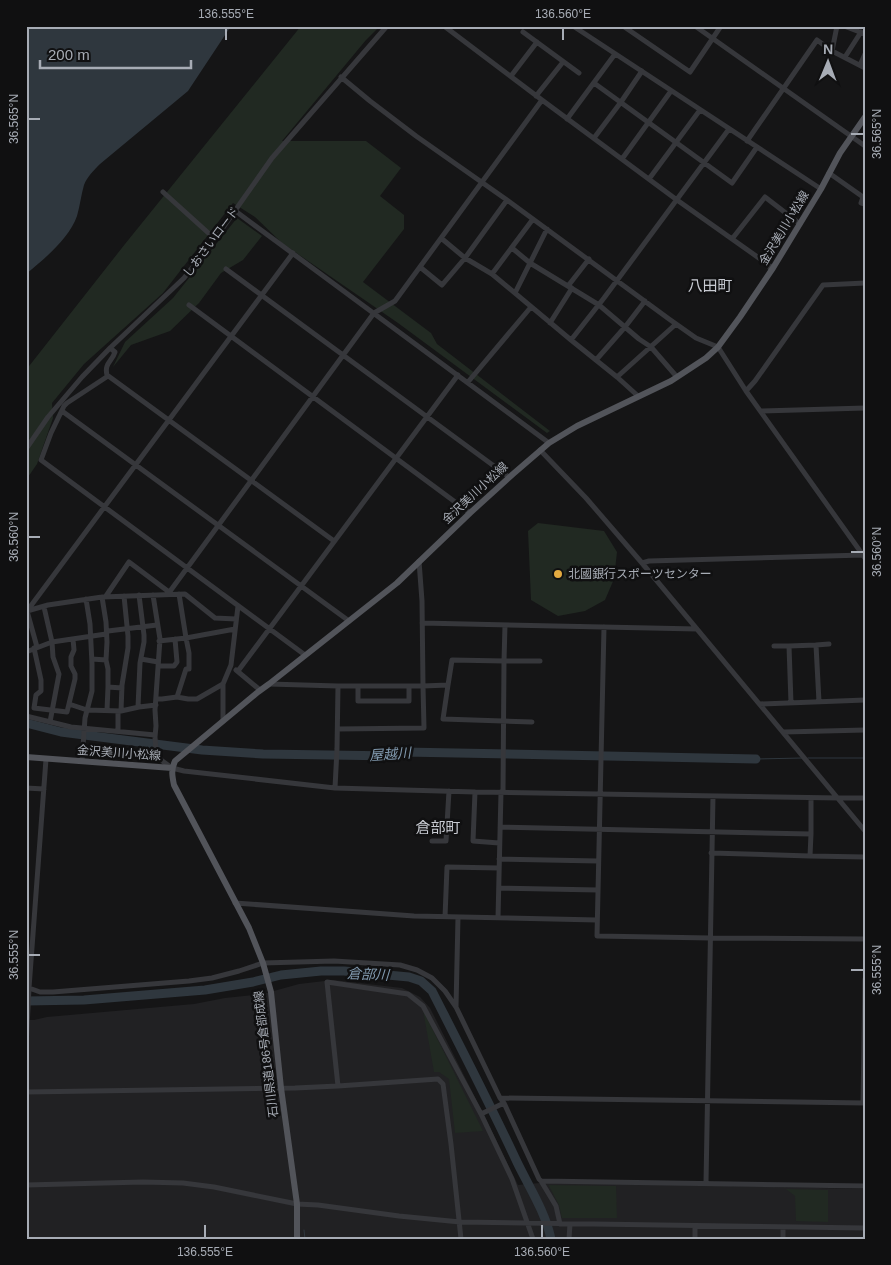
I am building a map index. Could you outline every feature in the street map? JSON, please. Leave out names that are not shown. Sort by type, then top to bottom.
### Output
[{"type":"main road","name":"金沢美川小松線","points":[[26,757],[172,768],[175,761],[260,690],[397,582],[470,513],[549,443],[577,426],[676,377],[706,358],[718,347],[740,317],[800,224],[865,116]]},
{"type":"main road","name":"石川県道186号倉部成線","points":[[172,768],[174,784],[249,928],[264,964],[271,992],[281,1088],[297,1204],[297,1239]]},
{"type":"street","name":"しおさいロード","points":[[26,449],[62,400],[110,348],[184,278],[215,239],[272,158],[386,26]]},
{"type":"street","points":[[444,26],[567,119],[771,268]]},
{"type":"street","points":[[573,26],[821,190]]},
{"type":"street","points":[[623,26],[690,72],[721,26]]},
{"type":"street","points":[[695,26],[865,146]]},
{"type":"street","points":[[832,51],[837,26]]},
{"type":"street","points":[[844,26],[864,33],[845,57]]},
{"type":"street","points":[[523,32],[579,73]]},
{"type":"street","points":[[747,141],[817,40],[832,51],[862,66],[865,54]]},
{"type":"street","points":[[511,76],[536,42]]},
{"type":"street","points":[[567,119],[615,54]]},
{"type":"street","points":[[536,96],[563,62]]},
{"type":"street","points":[[594,138],[642,72]]},
{"type":"street","points":[[341,77],[416,136],[676,324],[696,338],[718,347],[746,391],[864,556]]},
{"type":"street","points":[[594,83],[732,183],[757,147]]},
{"type":"street","points":[[622,159],[671,91]]},
{"type":"street","points":[[168,593],[374,313],[394,301],[542,100]]},
{"type":"street","points":[[649,179],[700,110]]},
{"type":"street","points":[[571,340],[729,129]]},
{"type":"street","points":[[829,173],[863,197],[861,202],[865,204]]},
{"type":"street","points":[[163,192],[215,239]]},
{"type":"street","points":[[732,239],[765,197],[800,224]]},
{"type":"street","points":[[420,267],[442,285],[507,200]]},
{"type":"street","points":[[234,210],[549,443]]},
{"type":"street","points":[[492,274],[533,219]]},
{"type":"street","points":[[515,293],[547,229]]},
{"type":"street","points":[[441,238],[464,258],[492,274],[638,396]]},
{"type":"street","points":[[512,248],[530,263],[598,305],[626,327],[651,347],[676,377]]},
{"type":"street","points":[[27,611],[293,253]]},
{"type":"street","points":[[550,323],[588,259]]},
{"type":"street","points":[[226,268],[510,477]]},
{"type":"street","points":[[746,391],[823,285],[865,283]]},
{"type":"street","points":[[596,360],[626,327],[644,301]]},
{"type":"street","points":[[190,305],[470,513]]},
{"type":"street","points":[[468,382],[531,307]]},
{"type":"street","points":[[617,377],[676,324]]},
{"type":"street","points":[[110,348],[115,352],[114,357],[107,365],[108,376],[334,541]]},
{"type":"street","points":[[238,671],[458,375]]},
{"type":"street","points":[[108,376],[67,403],[51,434],[41,460],[305,655]]},
{"type":"street","points":[[760,411],[865,408]]},
{"type":"street","points":[[62,410],[349,621]]},
{"type":"street","points":[[540,450],[586,498],[642,563],[865,831]]},
{"type":"street","points":[[642,563],[649,560],[864,556]]},
{"type":"street","points":[[338,729],[424,728],[419,561]]},
{"type":"street","points":[[107,710],[108,669],[106,660],[104,596],[129,562],[168,593]]},
{"type":"street","points":[[27,611],[44,606],[104,596],[168,593],[185,594],[215,618],[236,619]]},
{"type":"street","points":[[177,697],[186,669],[189,669],[190,653],[179,594]]},
{"type":"street","points":[[138,707],[144,642],[139,595]]},
{"type":"street","points":[[153,595],[159,641],[156,750],[161,760],[172,768],[184,771],[336,788],[865,798]]},
{"type":"street","points":[[118,731],[128,648],[124,596]]},
{"type":"street","points":[[82,762],[84,729],[92,691],[91,636],[86,599]]},
{"type":"street","points":[[44,606],[52,642],[53,657],[59,674],[50,722]]},
{"type":"street","points":[[223,721],[223,684],[230,668],[238,606]]},
{"type":"street","points":[[27,611],[41,680],[41,691],[36,695],[34,708],[67,712],[75,679],[71,666],[71,657],[74,650],[73,639]]},
{"type":"street","points":[[422,623],[697,629]]},
{"type":"street","points":[[26,652],[52,642],[106,634],[108,631],[157,625]]},
{"type":"street","points":[[498,918],[503,758],[504,625]]},
{"type":"street","points":[[604,627],[597,936],[865,939]]},
{"type":"street","points":[[159,641],[235,629]]},
{"type":"street","points":[[141,659],[174,666],[177,662],[174,639]]},
{"type":"street","points":[[774,646],[829,644]]},
{"type":"street","points":[[816,645],[819,702]]},
{"type":"street","points":[[789,646],[791,703]]},
{"type":"street","points":[[92,660],[106,660]]},
{"type":"street","points":[[532,722],[442,719],[452,660],[540,661]]},
{"type":"street","points":[[230,668],[238,671],[260,690]]},
{"type":"street","points":[[69,704],[87,710],[119,711],[162,699],[177,697],[197,699],[223,684]]},
{"type":"street","points":[[269,684],[448,686]]},
{"type":"street","points":[[336,788],[338,686]]},
{"type":"street","points":[[358,686],[358,701],[409,701],[409,686]]},
{"type":"street","points":[[108,687],[122,688]]},
{"type":"street","points":[[760,704],[865,700]]},
{"type":"street","points":[[26,716],[71,727],[155,736]]},
{"type":"street","points":[[784,732],[865,730]]},
{"type":"street","points":[[26,1047],[28,990],[46,759]]},
{"type":"street","points":[[26,788],[44,789]]},
{"type":"street","points":[[432,841],[446,841],[449,791]]},
{"type":"street","points":[[475,792],[473,841],[499,843]]},
{"type":"street","points":[[706,1182],[713,796]]},
{"type":"street","points":[[810,856],[811,798]]},
{"type":"street","points":[[500,827],[811,834]]},
{"type":"street","points":[[711,853],[865,857]]},
{"type":"street","points":[[500,859],[598,861]]},
{"type":"street","points":[[446,917],[447,868],[500,868]]},
{"type":"street","points":[[499,888],[598,890]]},
{"type":"street","points":[[235,903],[404,916],[597,920]]},
{"type":"street","points":[[456,1007],[458,918]]},
{"type":"street","points":[[28,990],[54,992],[189,981],[212,978],[264,964],[334,960],[400,965],[417,970],[432,978],[445,991],[456,1007],[539,1179],[556,1206],[558,1224]]},
{"type":"street","points":[[500,1098],[864,1103],[865,980]]},
{"type":"street","points":[[338,1086],[327,982],[408,994],[423,1006],[482,1113],[512,1179],[533,1239]]},
{"type":"street","points":[[26,1092],[281,1088],[438,1079],[443,1084],[462,1239]]},
{"type":"street","points":[[482,1113],[502,1104]]},
{"type":"street","points":[[541,1181],[706,1182],[865,1186]]},
{"type":"street","points":[[26,1185],[143,1182],[183,1183],[214,1187],[297,1204],[460,1222],[865,1228]]},
{"type":"street","points":[[570,1224],[570,1239]]},
{"type":"street","points":[[695,1226],[695,1239]]},
{"type":"street","points":[[783,1228],[783,1239]]},
{"type":"shaded area","points":[[26,26],[231,26],[188,91],[100,164],[91,174],[84,185],[77,216],[68,233],[55,248],[26,274]]},
{"type":"shaded area","points":[[301,26],[380,26],[366,40],[282,141],[366,141],[401,168],[380,196],[404,215],[404,229],[363,282],[431,333],[437,344],[550,431],[547,433],[398,323],[282,243],[255,217],[233,203],[163,293],[84,364],[52,403],[53,418],[37,464],[26,480],[26,370]]},
{"type":"shaded area","points":[[237,218],[262,236],[243,260],[221,273],[199,303],[170,331],[131,345],[113,367],[125,342],[173,298]]},
{"type":"shaded area","points":[[538,523],[604,531],[617,552],[614,579],[605,600],[585,611],[558,616],[531,600],[528,531]]},
{"type":"shaded area","points":[[333,980],[402,988],[420,997],[430,1008],[518,1185],[550,1182],[865,1189],[865,1239],[26,1239],[26,1020],[194,1004],[263,994],[299,984]]},
{"type":"shaded area","points":[[423,1010],[483,1131],[455,1133],[449,1079],[439,1072],[434,1072]]},
{"type":"shaded area","points":[[549,1185],[616,1186],[617,1218],[562,1218],[559,1205]]},
{"type":"shaded area","points":[[786,1189],[828,1190],[828,1222],[796,1221],[795,1196]]},
{"type":"waterway","name":"屋越川","points":[[26,723],[61,732],[202,750],[263,754],[396,756],[404,752],[756,759]]},
{"type":"waterway","points":[[756,759],[802,758]]},
{"type":"waterway","points":[[808,758],[865,758]]},
{"type":"waterway","name":"倉部川","points":[[26,1001],[84,1000],[205,990],[281,975],[321,971],[344,971],[409,977],[421,981],[432,991],[475,1076],[541,1209],[551,1239]]},
{"type":"waterway","points":[[304,1230],[305,1239]]},
{"type":"place","name":"北國銀行スポーツセンター","points":[[558,574]]},
{"type":"district","name":"八田町","points":[[710,285]]},
{"type":"district","name":"倉部町","points":[[438,827]]}]
